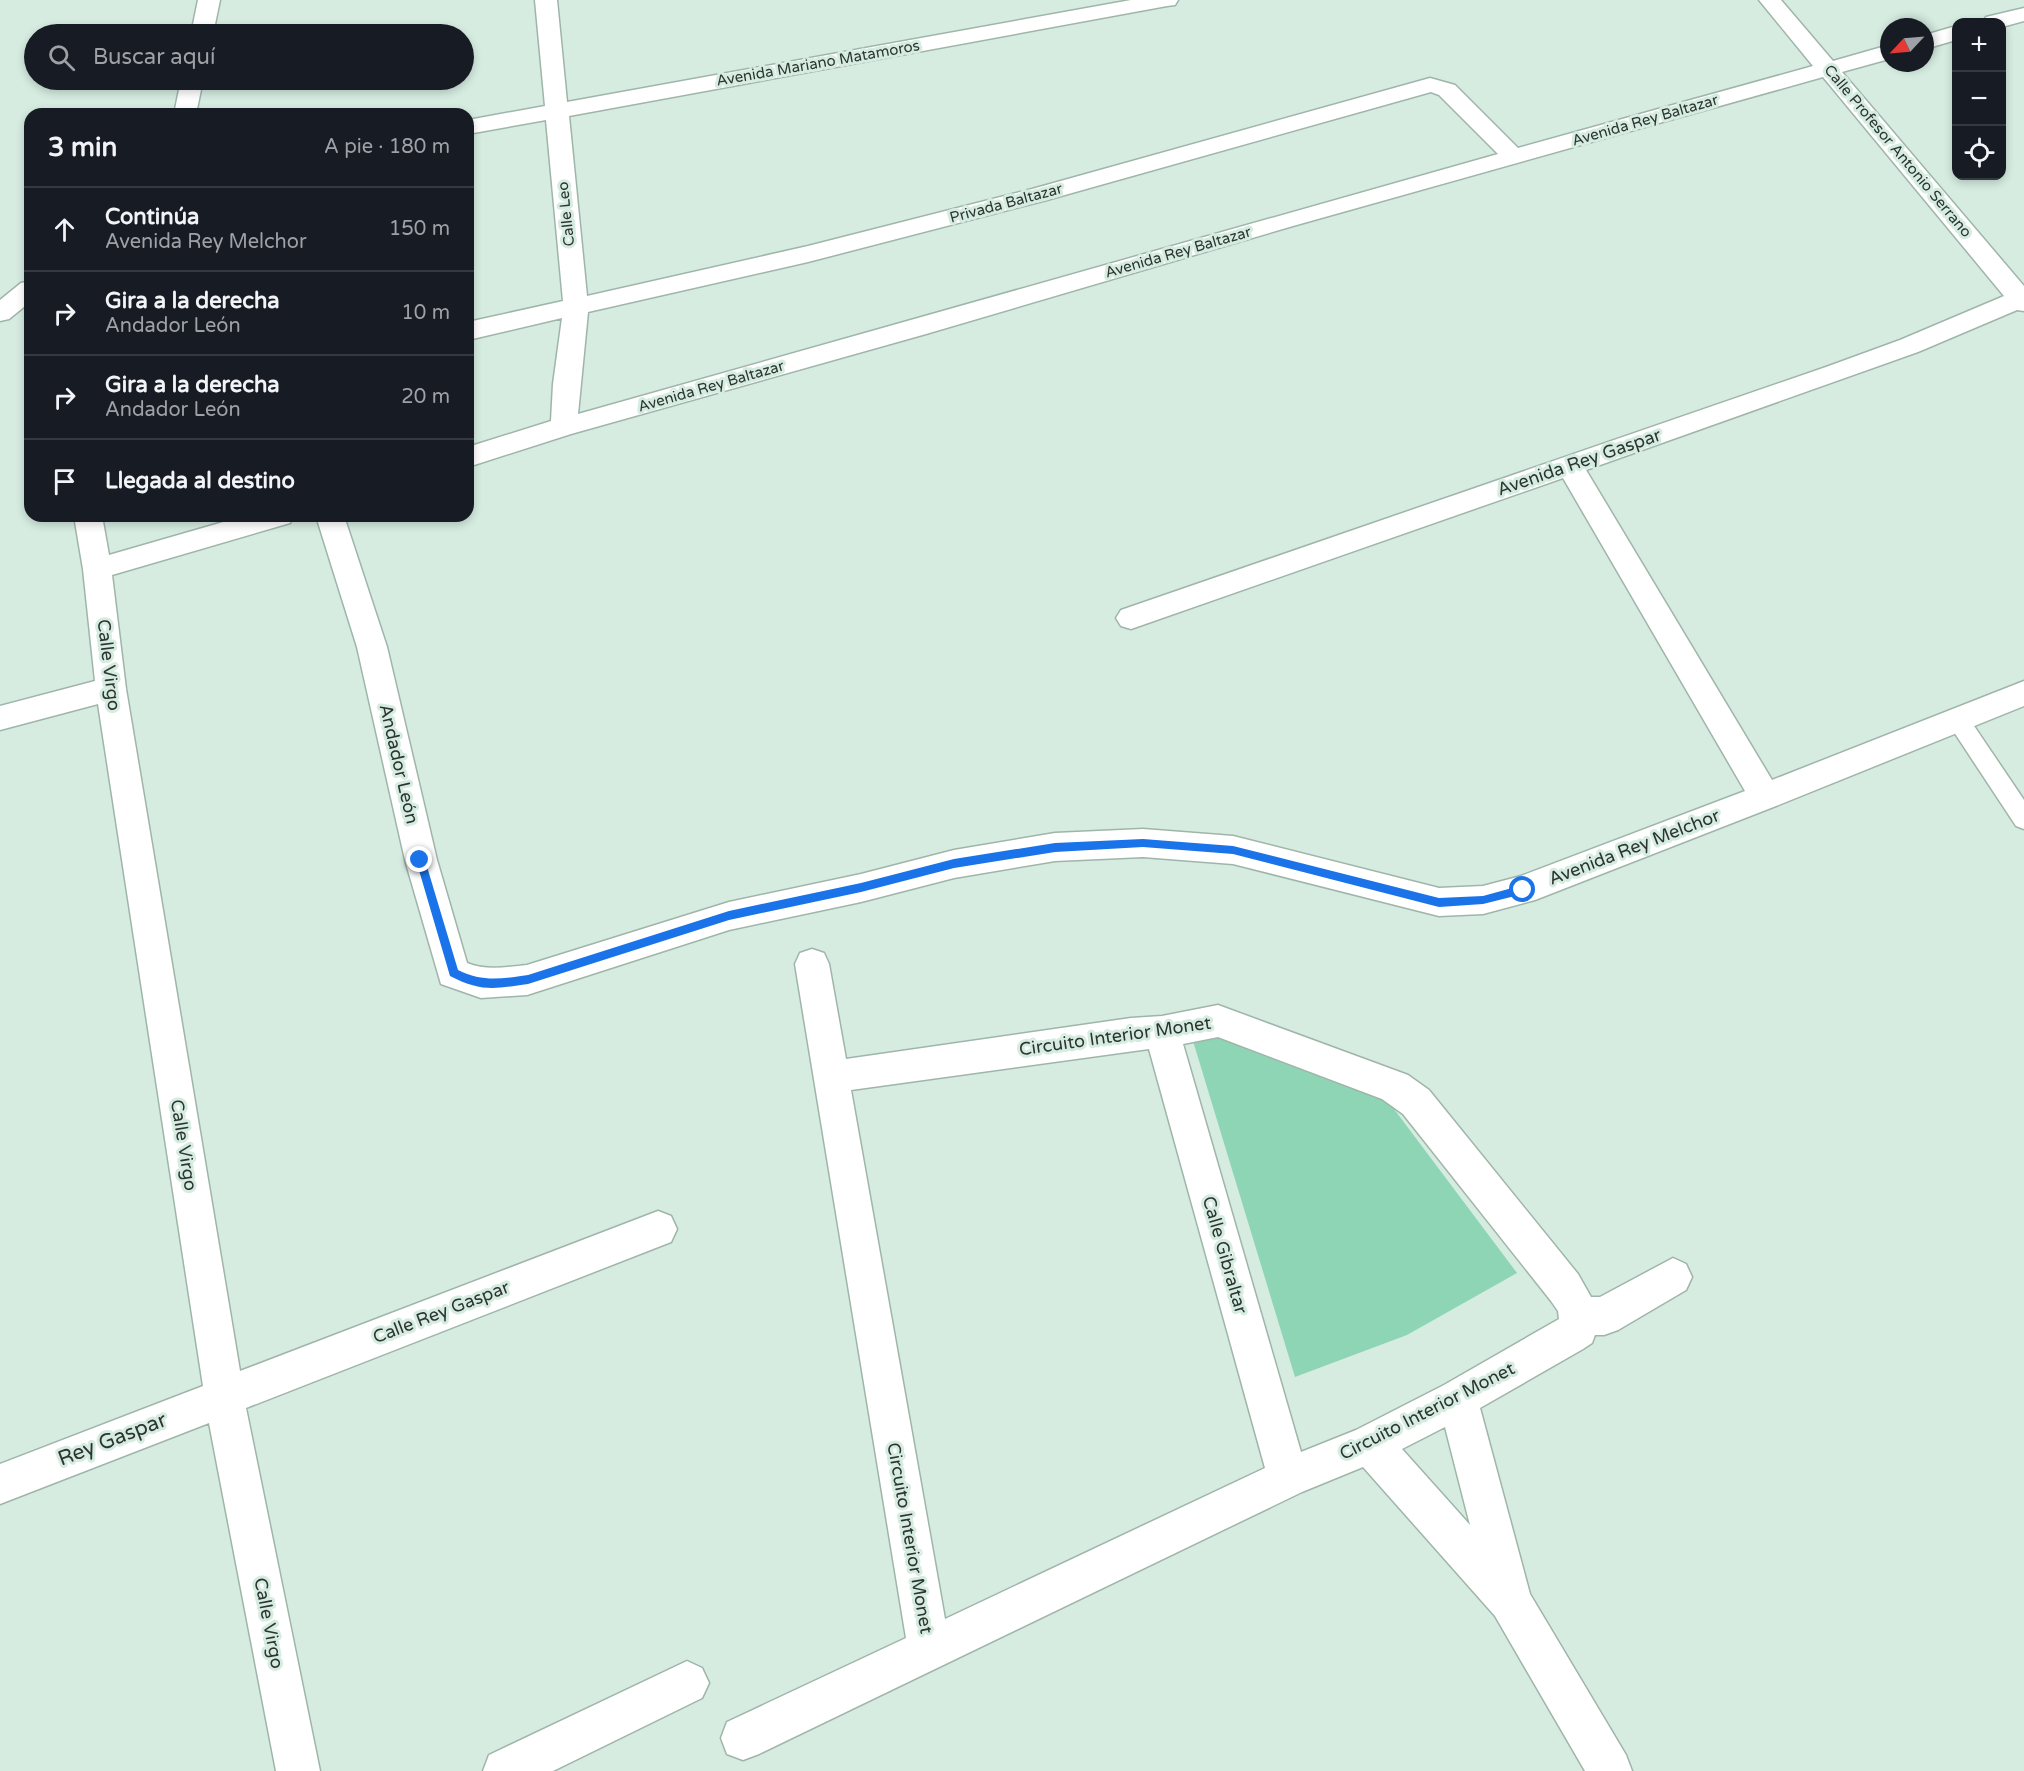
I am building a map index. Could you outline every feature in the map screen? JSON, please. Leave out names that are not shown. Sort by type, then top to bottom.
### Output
[{"type":"street","points":[[204,24],[209,0]]},
{"type":"street","name":"Calle Leo","points":[[546,0],[576,308],[566,384],[564,427]]},
{"type":"street","name":"Avenida Mariano Matamoros","points":[[474,126],[1167,0]]},
{"type":"street","name":"Calle Profesor Antonio Serrano","points":[[1770,0],[2023,299]]},
{"type":"street","points":[[2006,19],[2024,14]]},
{"type":"street","points":[[1934,39],[1952,34]]},
{"type":"street","name":"Avenida Rey Baltazar","points":[[474,456],[564,427],[1880,55]]},
{"type":"street","name":"Privada Baltazar","points":[[474,330],[808,254],[1028,198],[1430,85],[1448,90],[1514,157]]},
{"type":"street","points":[[185,108],[190,90]]},
{"type":"street","points":[[0,313],[24,294]]},
{"type":"street","name":"Avenida Rey Gaspar","points":[[1131,618],[1909,346],[2023,299]]},
{"type":"street","points":[[1569,465],[1765,797]]},
{"type":"street","name":"Calle Virgo","points":[[89,522],[111,689],[224,1395],[298,1771]]},
{"type":"street","points":[[97,569],[259,522]]},
{"type":"street","name":"Andador León","points":[[332,522],[372,647],[420,860],[453,973],[470,981],[493,985]]},
{"type":"street","points":[[0,718],[111,689]]},
{"type":"street","name":"Avenida Rey Melchor","points":[[493,985],[528,980],[729,916],[861,888],[954,864],[1055,848],[1143,843],[1233,850],[1439,903],[1483,900],[1523,890],[1765,797],[2024,693]]},
{"type":"street","points":[[812,964],[831,1077]]},
{"type":"street","name":"Circuito Interior Monet","points":[[1218,1021],[1395,1087],[1416,1102],[1560,1282],[1572,1298],[1580,1316],[1578,1329],[1458,1399],[1370,1444],[1288,1478],[929,1650],[831,1077],[1131,1034],[1162,1032],[1218,1021]]},
{"type":"street","name":"Calle Gibraltar","points":[[1162,1032],[1288,1478]]},
{"type":"street","name":"Calle Rey Gaspar","points":[[224,1395],[658,1229]]},
{"type":"street","points":[[1580,1316],[1604,1316],[1673,1277]]},
{"type":"street","name":"Rey Gaspar","points":[[0,1484],[224,1395]]},
{"type":"street","points":[[1458,1399],[1510,1601]]},
{"type":"street","points":[[1370,1444],[1510,1601],[1610,1771]]},
{"type":"street","points":[[743,1738],[929,1650]]},
{"type":"street","points":[[505,1771],[687,1683]]},
{"type":"lane","points":[[1958,720],[2024,819]]},
{"type":"green space","points":[[1217,1024],[1379,1089],[1517,1273],[1407,1335],[1295,1377],[1193,1041]]},
{"type":"route","points":[[420,860],[453,973],[470,981],[493,985],[528,980],[729,916],[861,888],[954,864],[1055,848],[1143,843],[1233,850],[1439,903],[1483,900],[1523,890]]}]
